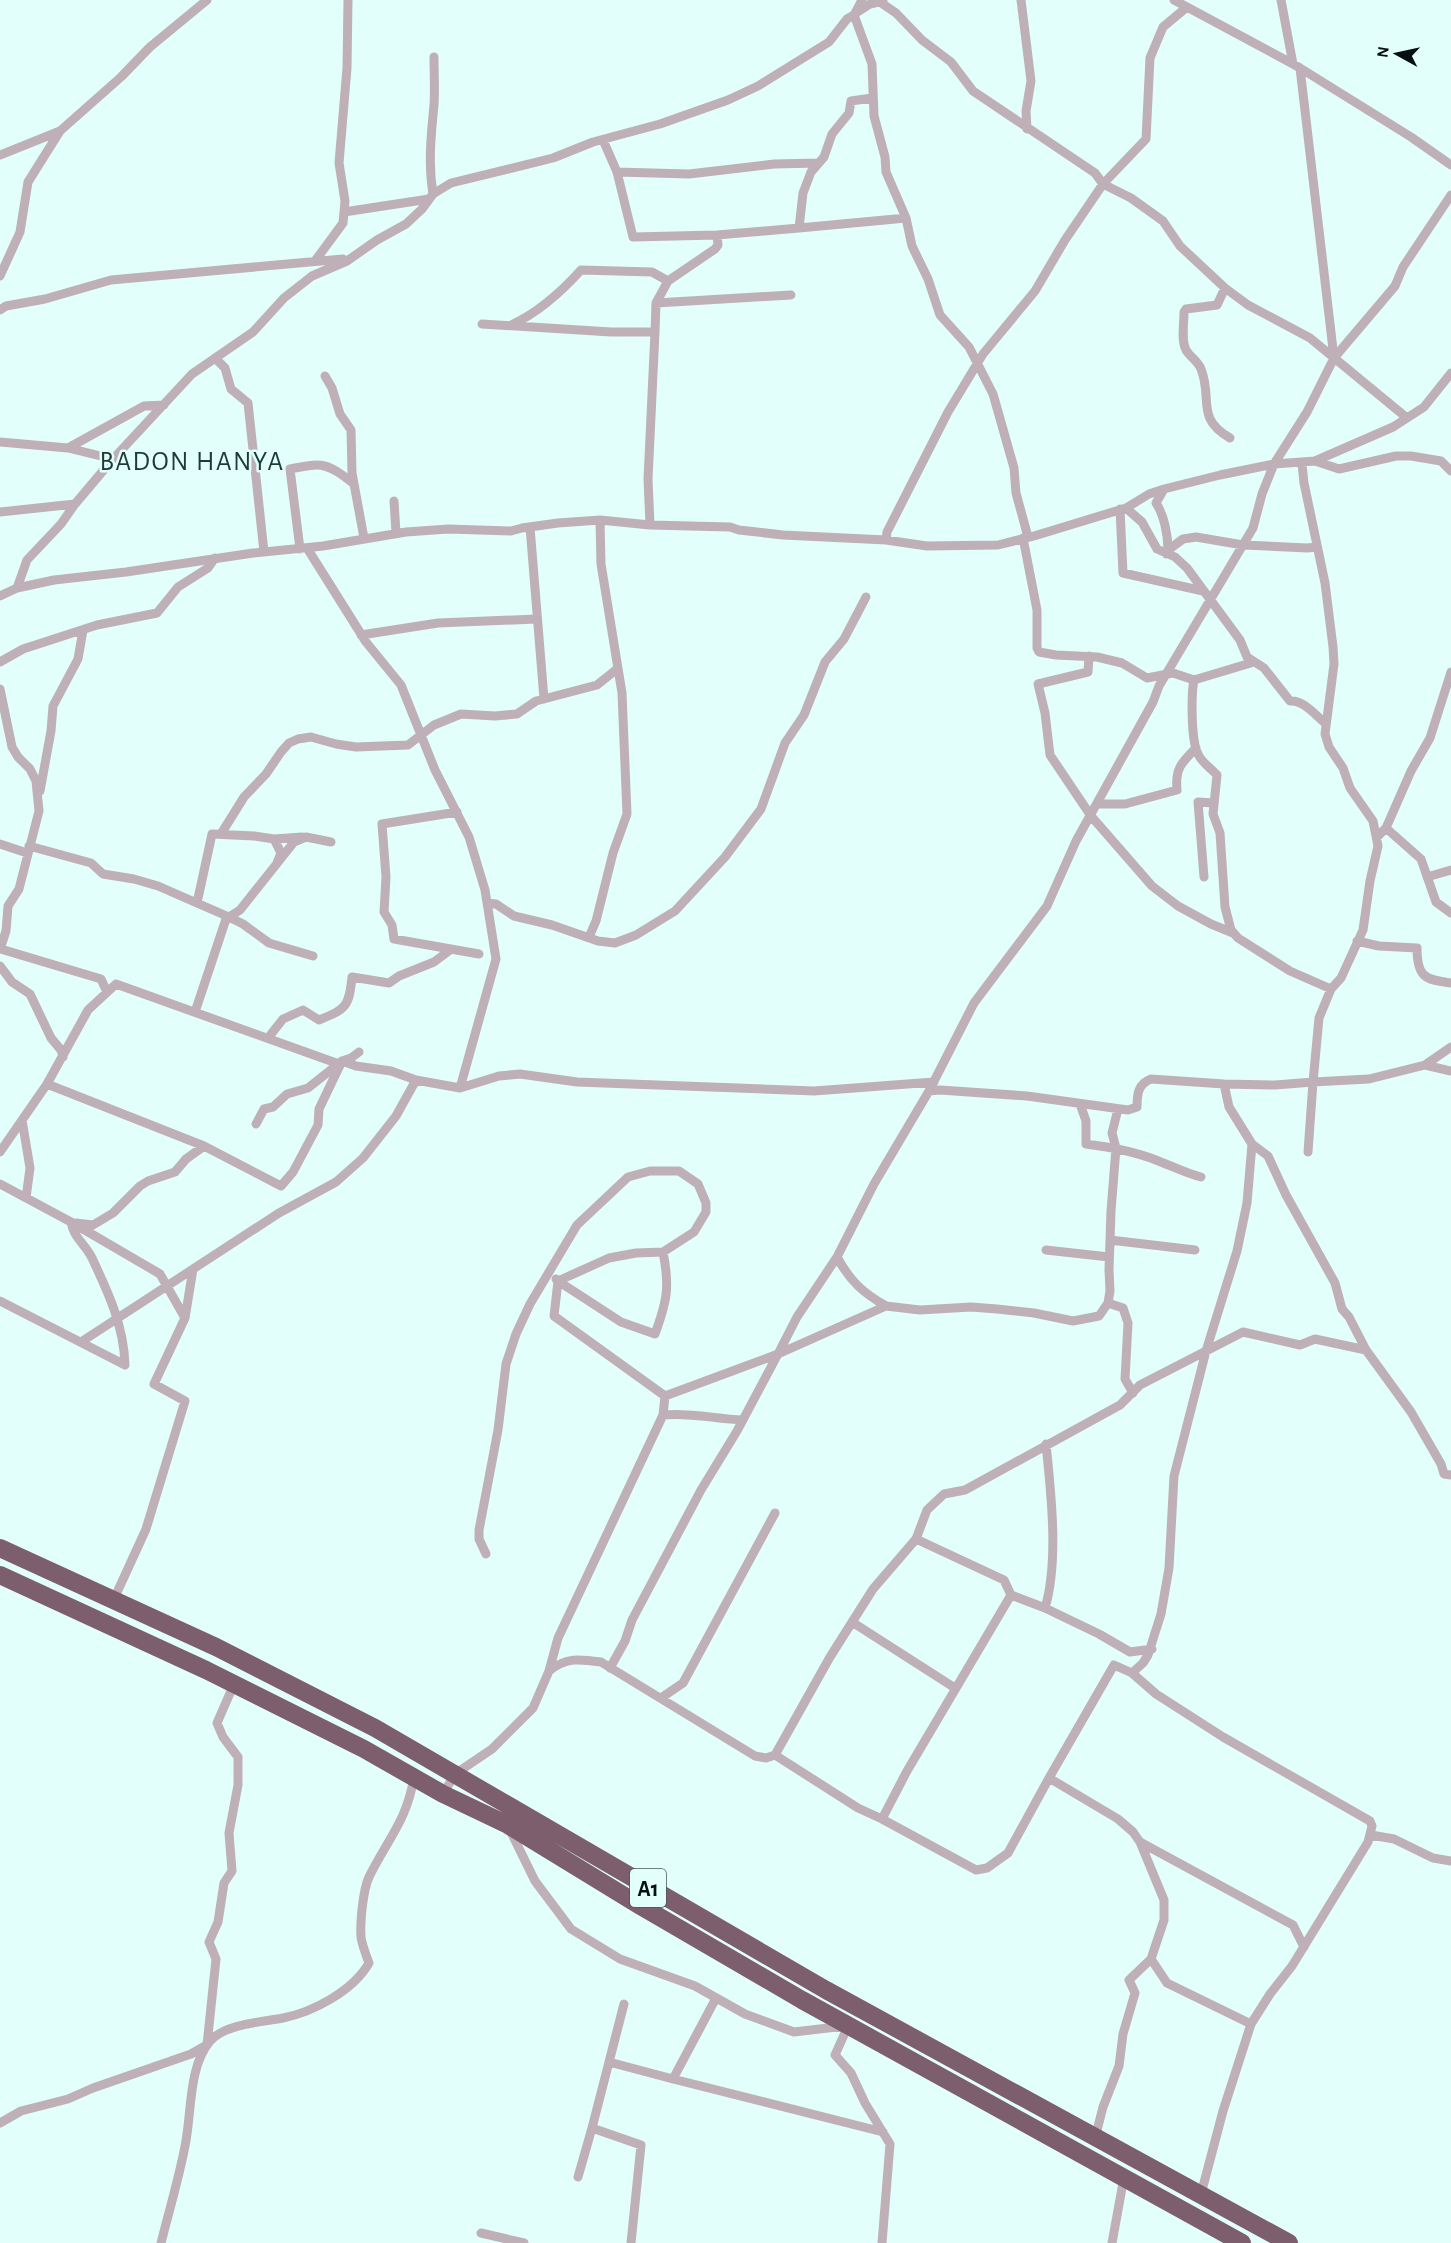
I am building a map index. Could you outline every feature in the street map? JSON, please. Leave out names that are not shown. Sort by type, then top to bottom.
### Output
[{"type":"highway","name":"A1","points":[[0,1548],[216,1647],[375,1728],[723,1932],[1289,2243]]},
{"type":"highway","name":"A1","points":[[0,1575],[279,1706],[364,1749],[443,1794],[508,1825],[629,1899],[848,2026],[1242,2243]]},
{"type":"highway","points":[[279,1706],[290,1683]]},
{"type":"street","points":[[0,276],[20,232],[28,183],[60,130],[121,77],[150,48],[207,0]]},
{"type":"street","points":[[315,261],[343,223],[345,201],[339,163],[347,68],[348,0]]},
{"type":"street","points":[[862,0],[855,14],[872,64],[872,98],[877,130],[885,157],[886,172],[906,218],[912,246],[928,279],[940,315],[963,339],[978,365],[991,388],[1005,430],[1014,468],[1016,493],[1026,538],[1037,610],[1038,650],[1044,654],[1089,656],[1128,665],[1147,678],[1173,673],[1194,680],[1254,662]]},
{"type":"street","points":[[1021,0],[1031,81],[1026,111],[1027,129]]},
{"type":"street","points":[[1174,0],[1297,66],[1411,137],[1451,165]]},
{"type":"street","points":[[1281,0],[1297,66],[1334,358]]},
{"type":"street","points":[[17,588],[27,560],[61,524],[113,459],[192,374],[253,332],[284,298],[312,276],[352,258],[377,240],[406,224],[422,209],[431,196],[451,183],[548,160],[584,144],[660,124],[728,100],[759,86],[830,42],[847,19],[870,4],[881,1],[922,40],[951,62],[973,91],[1095,173],[1103,184],[1131,198],[1163,221],[1180,246],[1225,288],[1248,305],[1310,338],[1407,418]]},
{"type":"street","points":[[886,540],[887,532],[948,412],[983,354],[1035,291],[1065,240],[1103,184],[1146,139],[1150,58],[1163,27],[1187,8]]},
{"type":"street","points":[[431,196],[429,173],[434,102],[434,57]]},
{"type":"street","points":[[800,228],[803,193],[811,172],[824,157],[832,134],[849,113],[851,101],[872,98]]},
{"type":"street","points":[[0,155],[60,130]]},
{"type":"street","points":[[603,140],[617,172],[633,237],[717,235],[906,218]]},
{"type":"street","points":[[617,172],[689,174],[774,164],[819,164]]},
{"type":"street","points":[[610,1668],[625,1641],[632,1620],[701,1490],[743,1420],[797,1317],[837,1257],[874,1184],[934,1082],[974,1003],[1047,906],[1074,845],[1168,673],[1253,528],[1262,494],[1274,464],[1307,412],[1334,358],[1393,289],[1403,267],[1451,195]]},
{"type":"street","points":[[344,212],[431,196]]},
{"type":"street","points":[[650,525],[648,479],[656,303],[668,281],[715,249],[718,245],[717,235]]},
{"type":"street","points":[[0,310],[6,306],[45,299],[111,280],[352,258]]},
{"type":"street","points":[[510,325],[525,319],[566,287],[581,270],[652,272],[668,281]]},
{"type":"street","points":[[1225,288],[1217,305],[1186,309],[1184,312],[1187,351],[1202,370],[1209,418],[1216,430],[1230,438]]},
{"type":"street","points":[[656,303],[791,295]]},
{"type":"street","points":[[482,324],[611,332],[655,332]]},
{"type":"street","points":[[215,358],[225,368],[231,389],[248,403],[264,552]]},
{"type":"street","points":[[0,596],[17,588],[54,580],[126,572],[215,558],[303,549],[396,533],[448,529],[511,531],[600,520],[650,525],[720,526],[783,535],[886,540],[927,546],[985,546],[1026,538],[1123,509],[1149,494],[1220,474],[1274,464],[1302,464],[1315,461],[1393,428],[1424,407],[1451,373]]},
{"type":"street","points":[[325,376],[332,388],[340,414],[351,430],[354,484],[364,538]]},
{"type":"street","points":[[68,448],[144,405],[164,405]]},
{"type":"street","points":[[0,442],[68,448],[113,459]]},
{"type":"street","points":[[1315,461],[1339,469],[1396,456],[1411,456],[1441,460],[1451,471]]},
{"type":"street","points":[[354,484],[336,470],[321,464],[290,469],[303,549],[361,635],[401,685],[435,770],[469,837],[487,903],[496,959],[460,1088]]},
{"type":"street","points":[[1302,464],[1325,583],[1334,664],[1325,734],[1329,747],[1342,768],[1350,788],[1373,821],[1378,846],[1363,930],[1341,978],[1331,988],[1319,1018],[1308,1152]]},
{"type":"street","points":[[1164,489],[1156,503],[1166,531],[1167,552]]},
{"type":"street","points":[[394,501],[396,533]]},
{"type":"street","points":[[0,512],[75,504]]},
{"type":"street","points":[[1123,509],[1142,522],[1154,546],[1175,557],[1187,568],[1240,640],[1247,657],[1264,668],[1290,701],[1303,704],[1325,723]]},
{"type":"street","points":[[1123,509],[1123,573],[1203,591]]},
{"type":"street","points":[[589,937],[596,921],[613,853],[627,814],[622,693],[601,564],[600,520]]},
{"type":"street","points":[[530,527],[544,699]]},
{"type":"street","points":[[1167,552],[1186,538],[1196,537],[1243,545],[1317,547]]},
{"type":"street","points":[[0,664],[23,649],[83,630],[157,613],[178,587],[208,568],[215,558]]},
{"type":"street","points":[[487,903],[496,904],[514,916],[552,925],[598,941],[615,943],[675,911],[725,857],[761,808],[785,743],[804,715],[825,662],[844,639],[866,597]]},
{"type":"street","points":[[361,635],[438,622],[536,619]]},
{"type":"street","points":[[39,796],[53,706],[78,659],[83,630]]},
{"type":"street","points":[[1089,656],[1088,672],[1038,684],[1045,713],[1050,755],[1091,816],[1152,886],[1178,906],[1233,933],[1290,971],[1331,988]]},
{"type":"street","points":[[221,834],[244,797],[289,743],[298,739],[311,737],[356,747],[408,745],[434,725],[461,714],[495,716],[517,714],[544,699],[597,685],[617,669]]},
{"type":"street","points":[[1377,837],[1386,828],[1430,738],[1451,675]]},
{"type":"street","points":[[1194,680],[1191,696],[1196,748],[1200,759],[1217,775],[1213,814],[1220,833],[1225,907],[1228,924],[1233,933]]},
{"type":"street","points":[[0,689],[12,747],[30,769],[36,781],[39,796],[39,811],[19,889],[8,906],[6,931],[1,949],[101,979],[107,992]]},
{"type":"street","points":[[1098,804],[1125,804],[1177,790],[1175,775],[1183,761],[1196,748]]},
{"type":"street","points":[[1204,877],[1198,802],[1214,803]]},
{"type":"street","points":[[457,812],[382,824],[386,877],[384,912],[392,925],[394,939],[479,954]]},
{"type":"street","points":[[1386,828],[1421,859],[1436,902],[1451,913]]},
{"type":"street","points":[[197,903],[212,834],[274,839],[306,837],[331,842]]},
{"type":"street","points":[[195,1012],[228,916],[240,910],[294,842],[306,837]]},
{"type":"street","points":[[274,839],[281,853],[277,863]]},
{"type":"street","points":[[0,844],[91,863],[103,874],[158,886],[228,916],[269,943],[313,956]]},
{"type":"street","points":[[1427,876],[1451,870]]},
{"type":"street","points":[[1358,941],[1379,946],[1417,948],[1419,972],[1436,981],[1451,983]]},
{"type":"street","points":[[268,1038],[283,1019],[303,1010],[319,1020],[347,1005],[350,999],[352,977],[388,983],[399,975],[434,962],[450,950]]},
{"type":"street","points":[[0,966],[12,982],[30,994],[51,1038],[61,1050],[63,1057]]},
{"type":"street","points":[[0,1152],[47,1084],[88,1010],[116,984],[340,1062],[392,1071],[416,1080],[460,1088],[499,1076],[520,1074],[577,1082],[814,1091],[934,1082]]},
{"type":"street","points":[[929,1091],[1027,1096],[1128,1110],[1137,1107],[1137,1094],[1144,1083],[1151,1079],[1275,1085],[1369,1079],[1425,1065],[1451,1047]]},
{"type":"street","points":[[256,1124],[264,1109],[273,1107],[287,1094],[308,1088],[340,1062],[351,1058],[358,1052]]},
{"type":"street","points":[[47,1084],[204,1146],[281,1186],[292,1172],[318,1125],[319,1109],[340,1062]]},
{"type":"street","points":[[1425,1065],[1451,1071]]},
{"type":"street","points":[[81,1342],[279,1213],[336,1182],[363,1158],[396,1116],[416,1080]]},
{"type":"street","points":[[1224,1084],[1229,1107],[1252,1144],[1268,1156],[1335,1283],[1342,1310],[1349,1317],[1365,1350],[1411,1412],[1441,1464],[1444,1474],[1451,1475]]},
{"type":"street","points":[[1080,1104],[1086,1121],[1086,1144],[1116,1148],[1202,1177]]},
{"type":"street","points":[[837,1257],[865,1294],[886,1306],[920,1310],[971,1307],[997,1309],[1034,1313],[1073,1321],[1100,1316],[1108,1303],[1110,1292],[1109,1257],[1116,1148],[1112,1133],[1118,1109]]},
{"type":"street","points":[[22,1120],[30,1168],[26,1198]]},
{"type":"street","points":[[1132,1672],[1143,1663],[1152,1649],[1166,1593],[1174,1476],[1206,1351],[1237,1251],[1247,1203],[1252,1144]]},
{"type":"street","points":[[71,1222],[93,1225],[113,1213],[148,1180],[175,1172],[186,1159],[204,1146]]},
{"type":"street","points":[[486,1554],[479,1539],[479,1530],[498,1430],[506,1364],[516,1334],[548,1273],[577,1225],[628,1177],[650,1171],[680,1171],[698,1184],[706,1203],[705,1212],[694,1232],[663,1252],[636,1252],[609,1258],[558,1281]]},
{"type":"street","points":[[0,1184],[160,1274],[184,1318]]},
{"type":"street","points":[[0,1301],[125,1365],[118,1318],[113,1311],[106,1285],[91,1256],[72,1230],[71,1222]]},
{"type":"street","points":[[1110,1240],[1195,1250]]},
{"type":"street","points":[[1046,1250],[1109,1257]]},
{"type":"street","points":[[548,1273],[621,1322],[656,1334],[664,1308],[668,1278],[663,1252]]},
{"type":"street","points":[[113,1601],[146,1529],[185,1401],[154,1384],[184,1318],[194,1269]]},
{"type":"street","points":[[558,1281],[555,1316],[665,1396]]},
{"type":"street","points":[[1108,1303],[1123,1308],[1128,1323],[1125,1379],[1132,1393]]},
{"type":"street","points":[[665,1396],[778,1354],[886,1306]]},
{"type":"street","points":[[549,1671],[556,1665],[573,1658],[601,1662],[755,1756],[766,1758],[775,1755],[873,1589],[916,1539],[927,1510],[944,1494],[965,1490],[1120,1405],[1140,1385],[1243,1332],[1300,1345],[1315,1339],[1365,1350]]},
{"type":"street","points":[[443,1794],[455,1774],[492,1749],[533,1708],[549,1671],[558,1638],[663,1415],[665,1396]]},
{"type":"street","points":[[663,1415],[685,1413],[711,1419],[743,1420]]},
{"type":"street","points":[[1046,1444],[1053,1511],[1050,1592],[1046,1608]]},
{"type":"street","points":[[661,1698],[682,1683],[775,1513]]},
{"type":"street","points":[[916,1539],[1004,1580],[1011,1595],[1046,1608],[1130,1652],[1152,1649]]},
{"type":"street","points":[[882,1819],[907,1771],[1011,1595]]},
{"type":"street","points":[[852,1622],[955,1688]]},
{"type":"street","points":[[775,1755],[858,1808],[975,1870],[987,1868],[1008,1853],[1114,1665],[1132,1672],[1156,1694],[1222,1737],[1370,1821],[1371,1835],[1304,1947],[1251,2024],[1223,2111],[1201,2194]]},
{"type":"street","points":[[207,2045],[216,1959],[210,1942],[218,1922],[224,1883],[232,1871],[229,1833],[238,1785],[238,1757],[223,1737],[217,1723],[234,1684]]},
{"type":"street","points":[[161,2243],[185,2145],[197,2061],[212,2039],[242,2024],[285,2018],[306,2010],[338,1995],[362,1976],[369,1964],[361,1937],[368,1880],[403,1818],[414,1777]]},
{"type":"street","points":[[1050,1778],[1119,1819],[1133,1832],[1140,1842],[1164,1900],[1164,1920],[1151,1959],[1130,1980],[1135,1993],[1123,2034],[1119,2066],[1103,2107],[1095,2138]]},
{"type":"street","points":[[508,1825],[535,1881],[571,1929],[620,1959],[694,1986],[745,2014],[794,2032],[848,2026]]},
{"type":"street","points":[[1371,1835],[1394,1839],[1433,1858],[1451,1861]]},
{"type":"street","points":[[1140,1842],[1293,1925],[1304,1947]]},
{"type":"street","points":[[1151,1959],[1167,1983],[1251,2024]]},
{"type":"street","points":[[673,2079],[716,1998]]},
{"type":"street","points":[[578,2177],[624,2004]]},
{"type":"street","points":[[848,2026],[835,2055],[851,2073],[865,2103],[890,2144],[882,2243]]},
{"type":"street","points":[[0,2123],[21,2112],[68,2099],[191,2054],[207,2045]]},
{"type":"street","points":[[609,2062],[884,2132]]},
{"type":"street","points":[[592,2128],[641,2145],[631,2243]]},
{"type":"street","points":[[1112,2243],[1124,2176]]},
{"type":"street","points":[[481,2233],[524,2243]]},
{"type":"district","name":"BADON HANYA","points":[[192,461]]}]
